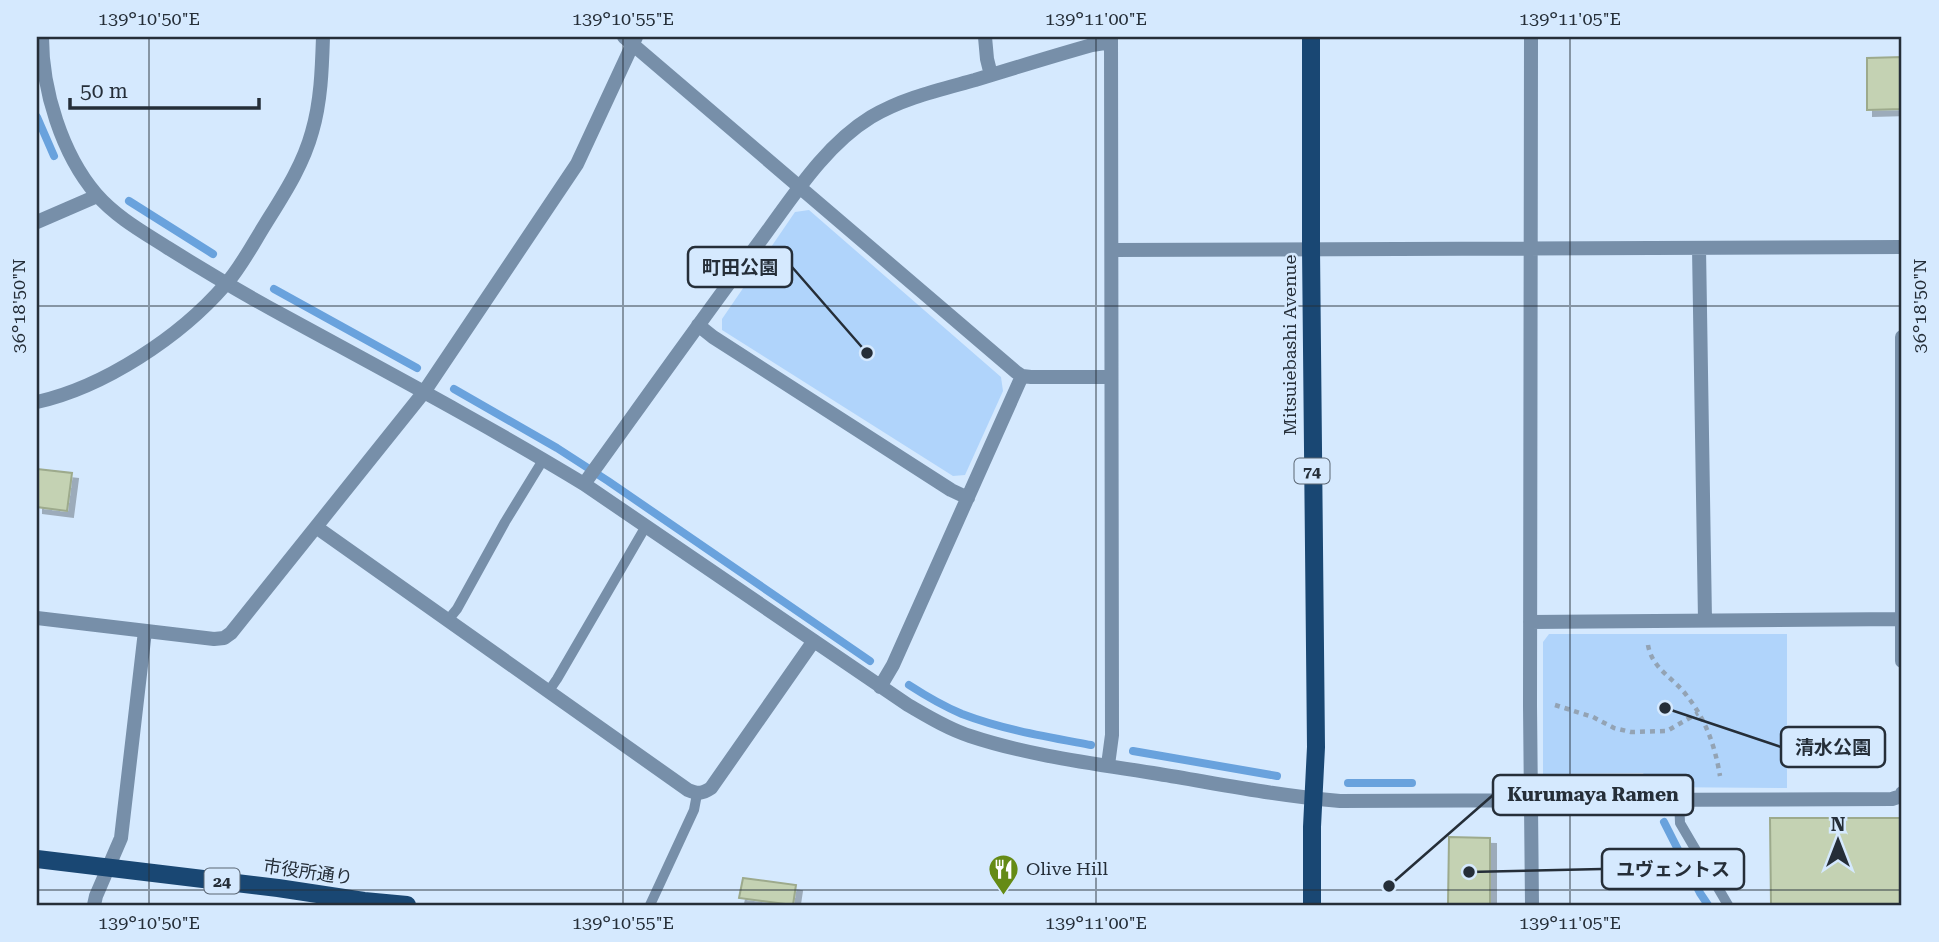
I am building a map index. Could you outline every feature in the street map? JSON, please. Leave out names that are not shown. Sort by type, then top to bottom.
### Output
[{"type":"main road","name":"Mitsuiebashi Avenue","points":[[1311,37],[1316,747],[1312,905]]},
{"type":"main road","name":"市役所通り","points":[[37,859],[407,905]]},
{"type":"street","points":[[42,37],[42,62],[58,128],[79,170],[97,195],[129,223],[227,284],[584,484],[880,687],[933,719],[968,736],[1014,748],[1108,765],[1340,801],[1892,800],[1902,795]]},
{"type":"street","points":[[37,402],[97,382],[142,356],[190,319],[227,284],[291,184],[312,132],[322,73],[323,37]]},
{"type":"street","points":[[985,37],[991,75]]},
{"type":"street","points":[[1531,37],[1532,905]]},
{"type":"street","points":[[37,618],[214,639],[224,638],[231,633],[424,392],[577,164],[631,39],[1022,376],[1111,377]]},
{"type":"street","points":[[584,484],[801,187],[839,143],[862,123],[903,101],[1111,39],[1112,735],[1108,765]]},
{"type":"street","points":[[37,222],[97,195]]},
{"type":"street","points":[[1112,250],[1902,247]]},
{"type":"street","points":[[1699,248],[1704,620]]},
{"type":"street","points":[[698,325],[929,476],[968,498]]},
{"type":"street","points":[[1902,337],[1902,661]]},
{"type":"street","points":[[880,687],[893,665],[1022,376]]},
{"type":"street","points":[[316,527],[697,794],[711,788],[813,642]]},
{"type":"street","points":[[1530,622],[1901,619]]},
{"type":"street","points":[[94,905],[121,838],[145,631]]},
{"type":"lane","points":[[448,620],[457,609],[543,460]]},
{"type":"lane","points":[[548,692],[646,526]]},
{"type":"lane","points":[[650,905],[694,810],[697,794]]},
{"type":"lane","points":[[1679,799],[1680,823],[1728,905]]},
{"type":"path","points":[[1648,645],[1655,664],[1683,690],[1698,713],[1711,737],[1720,776]]},
{"type":"path","points":[[1555,705],[1631,732],[1667,731],[1698,713]]},
{"type":"shaded area","points":[[809,210],[1001,377],[1003,391],[965,475],[953,476],[722,330],[722,319],[795,212]]},
{"type":"shaded area","points":[[1549,634],[1787,634],[1787,788],[1653,787],[1643,773],[1543,774],[1543,642]]},
{"type":"building","points":[[1902,57],[1902,109],[1867,110],[1867,58]]},
{"type":"building","points":[[37,469],[72,473],[67,511],[37,507]]},
{"type":"building","points":[[1770,818],[1902,818],[1902,905],[1771,905]]},
{"type":"building","points":[[1449,837],[1490,838],[1490,905],[1448,905]]},
{"type":"building","points":[[743,878],[796,885],[793,905],[739,898]]},
{"type":"waterway","points":[[37,117],[54,156]]},
{"type":"waterway","points":[[129,201],[213,254]]},
{"type":"waterway","points":[[274,289],[417,368]]},
{"type":"waterway","points":[[454,389],[557,448],[608,481],[870,661]]},
{"type":"waterway","points":[[909,685],[948,708],[978,720],[1026,733],[1091,745]]},
{"type":"waterway","points":[[1133,751],[1277,776]]},
{"type":"waterway","points":[[1553,782],[1619,782]]},
{"type":"waterway","points":[[1348,783],[1412,783]]},
{"type":"waterway","points":[[1664,822],[1708,905]]},
{"type":"place","name":"町田公園","points":[[867,353]]},
{"type":"place","name":"清水公園","points":[[1665,708]]},
{"type":"place","name":"ユヴェントス","points":[[1469,872]]},
{"type":"place","name":"Kurumaya Ramen","points":[[1389,886]]},
{"type":"place","name":"Olive Hill","points":[[1003,896]]}]
